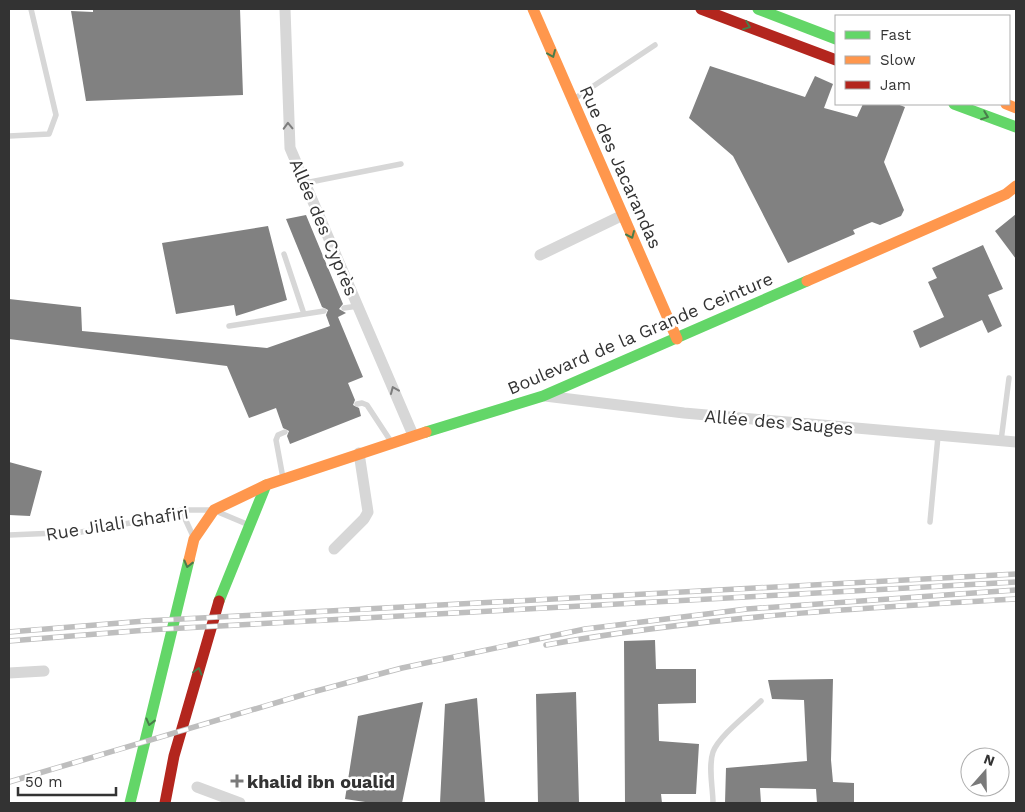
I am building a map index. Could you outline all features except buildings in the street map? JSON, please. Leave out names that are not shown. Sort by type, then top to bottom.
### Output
[{"type":"main road","name":"Rue des Jacarandas","points":[[533,9],[677,339]]},
{"type":"main road","points":[[701,9],[835,60]]},
{"type":"main road","points":[[758,9],[835,39]]},
{"type":"main road","points":[[957,105],[1016,127]]},
{"type":"main road","name":"Boulevard de la Grande Ceinture","points":[[130,803],[194,539],[214,510],[266,485],[391,442],[543,396],[1006,194],[1016,186]]},
{"type":"main road","points":[[165,803],[174,756],[223,586],[251,526],[266,485]]},
{"type":"street","name":"Allée des Cyprès","points":[[285,9],[290,148],[413,435]]},
{"type":"street","points":[[540,255],[623,215]]},
{"type":"street","name":"Allée des Sauges","points":[[543,396],[684,413],[1016,442]]},
{"type":"street","points":[[334,548],[364,519],[368,512],[359,453]]},
{"type":"street","points":[[9,673],[44,671]]},
{"type":"street","points":[[197,787],[240,803]]},
{"type":"lane","points":[[9,136],[49,134],[56,115],[31,9]]},
{"type":"lane","points":[[572,100],[655,45]]},
{"type":"lane","points":[[305,183],[400,164]]},
{"type":"lane","points":[[284,254],[304,314]]},
{"type":"lane","points":[[344,308],[358,306]]},
{"type":"lane","points":[[229,326],[324,311]]},
{"type":"lane","points":[[1001,441],[1009,378]]},
{"type":"lane","points":[[357,404],[367,405],[391,442]]},
{"type":"lane","points":[[283,480],[276,440],[278,435],[285,432]]},
{"type":"lane","points":[[930,522],[938,436]]},
{"type":"lane","points":[[181,510],[194,539]]},
{"type":"lane","name":"Rue Jilali Ghafiri","points":[[9,536],[81,532],[157,518],[181,510],[214,510],[251,526]]},
{"type":"lane","points":[[713,803],[713,752],[719,742],[761,701]]},
{"type":"railway","points":[[9,632],[145,621],[1016,574]]},
{"type":"railway","points":[[9,641],[147,630],[1016,582]]},
{"type":"railway","points":[[9,782],[309,693],[402,668],[585,629],[747,609],[1016,590]]},
{"type":"railway","points":[[546,645],[663,627],[781,615],[1016,599]]},
{"type":"traffic: fast","points":[[758,9],[835,39]]},
{"type":"traffic: fast","points":[[957,105],[1016,127]]},
{"type":"traffic: fast","points":[[426,432],[543,396],[807,281]]},
{"type":"traffic: fast","points":[[219,601],[266,485]]},
{"type":"traffic: fast","points":[[130,803],[189,560]]},
{"type":"traffic: slow","points":[[533,9],[677,339]]},
{"type":"traffic: slow","points":[[1008,105],[1016,108]]},
{"type":"traffic: slow","points":[[807,281],[1006,194],[1016,186]]},
{"type":"traffic: slow","points":[[189,560],[194,539],[214,510],[266,485],[426,432]]},
{"type":"traffic: jam","points":[[701,9],[835,60]]},
{"type":"traffic: jam","points":[[165,803],[174,756],[219,601]]},
{"type":"place","name":"khalid ibn oualid","points":[[237,781]]}]
